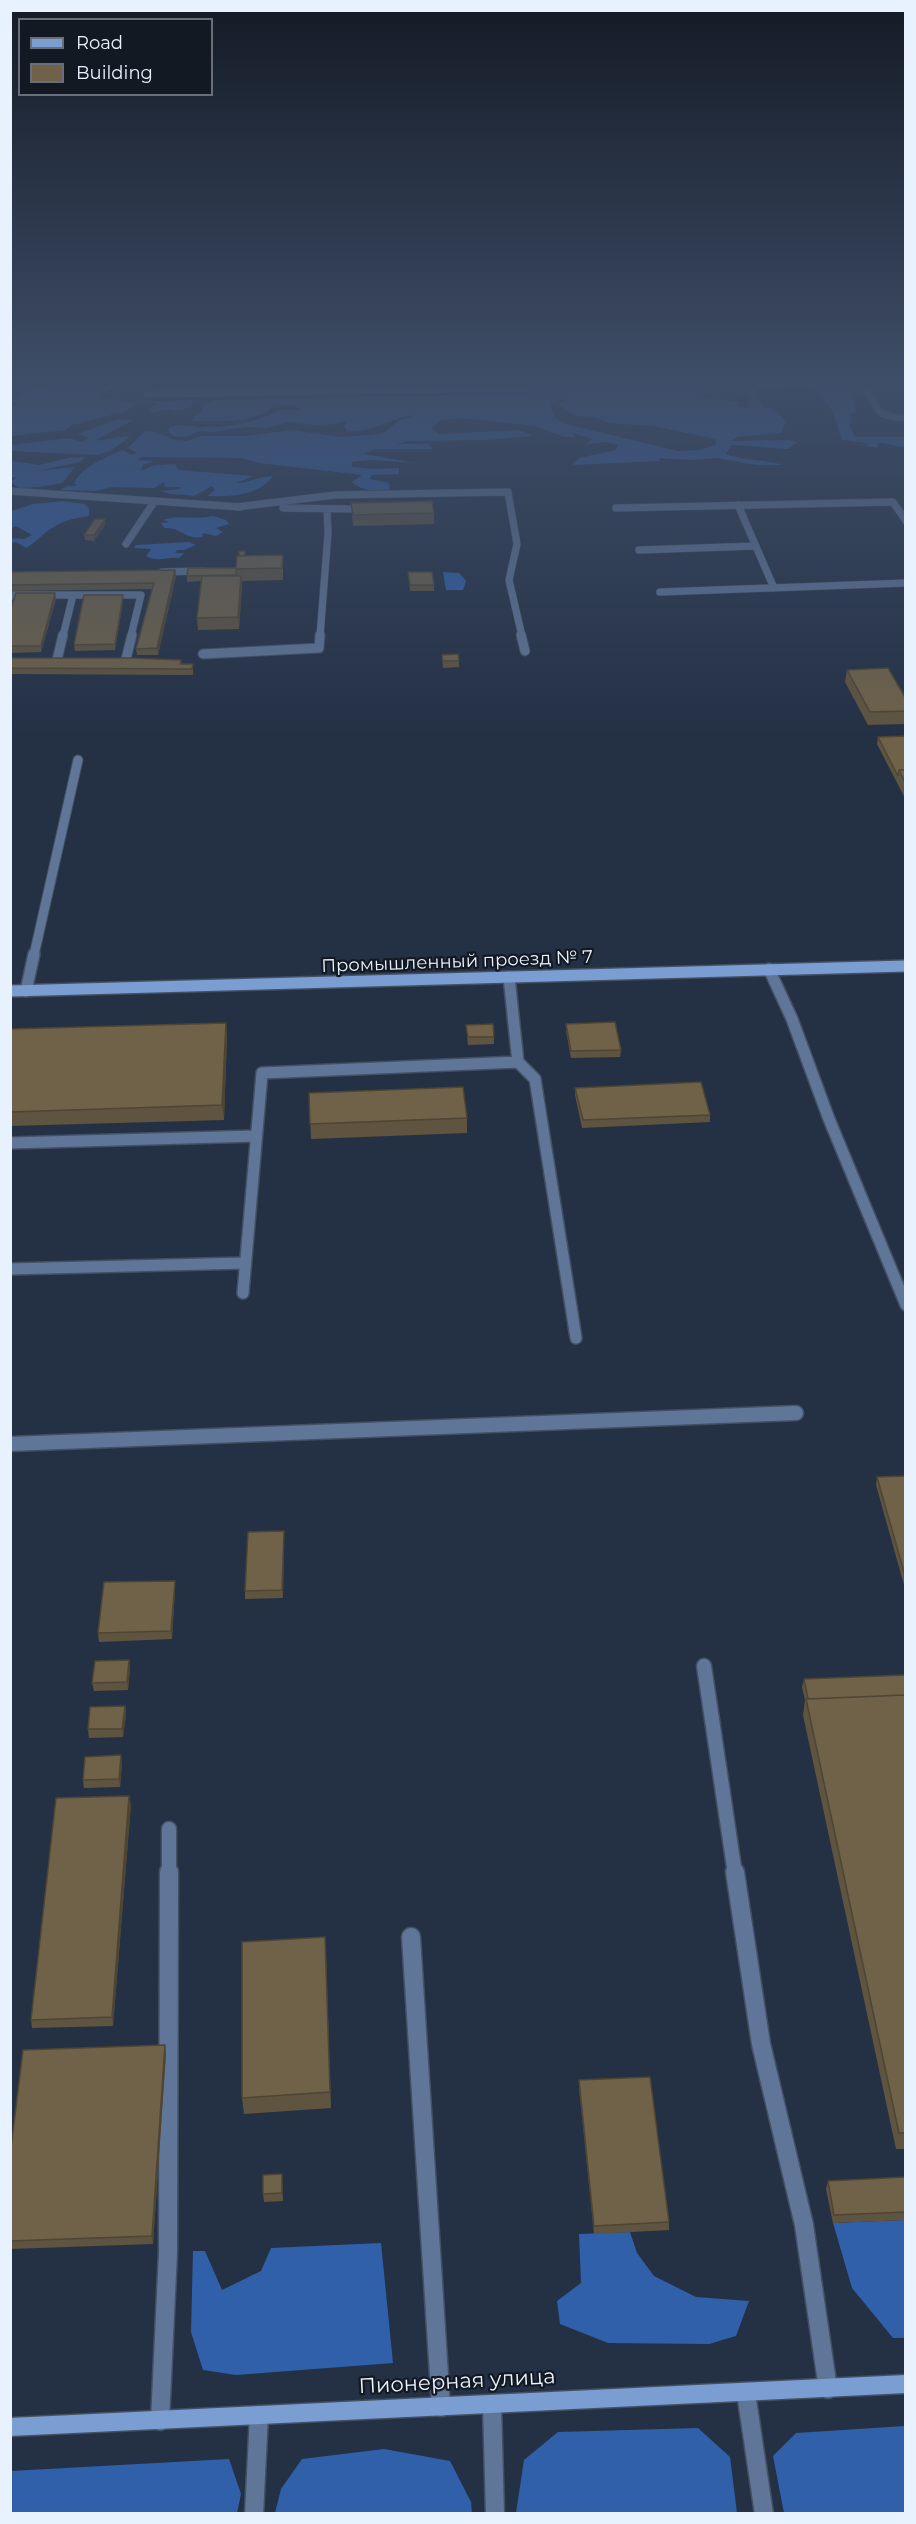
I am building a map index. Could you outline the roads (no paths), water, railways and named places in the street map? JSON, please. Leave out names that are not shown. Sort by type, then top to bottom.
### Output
[{"type":"street","points":[[126,544],[154,502],[236,507],[353,508]]},
{"type":"street","points":[[236,507],[279,502]]},
{"type":"street","points":[[510,502],[517,544],[509,580],[525,651]]},
{"type":"street","points":[[616,508],[893,502],[906,521]]},
{"type":"street","points":[[738,505],[774,588]]},
{"type":"street","points":[[203,654],[319,648],[328,533],[327,509]]},
{"type":"street","points":[[639,550],[756,546]]},
{"type":"street","points":[[154,572],[213,571]]},
{"type":"street","points":[[660,592],[906,583]]},
{"type":"street","points":[[10,597],[13,595],[141,595],[126,659]]},
{"type":"street","points":[[57,660],[73,595]]},
{"type":"street","points":[[114,659],[136,659]]},
{"type":"street","points":[[45,660],[68,660]]},
{"type":"street","points":[[26,991],[78,760]]},
{"type":"street","name":"Промышленный проезд № 7","points":[[10,992],[906,966]]},
{"type":"street","points":[[769,969],[792,1019],[829,1119],[906,1305]]},
{"type":"street","points":[[509,977],[518,1062],[535,1079],[576,1338]]},
{"type":"street","points":[[243,1293],[262,1073],[518,1062]]},
{"type":"street","points":[[10,1143],[256,1136]]},
{"type":"street","points":[[10,1269],[245,1263]]},
{"type":"street","points":[[10,1444],[796,1413]]},
{"type":"street","points":[[704,1665],[761,2044],[804,2224],[828,2388]]},
{"type":"street","points":[[160,2421],[168,2252],[168,1829]]},
{"type":"street","points":[[411,1937],[441,2407]]},
{"type":"street","name":"Пионерная улица","points":[[10,2427],[906,2384]]},
{"type":"street","points":[[746,2393],[764,2514]]},
{"type":"street","points":[[492,2405],[495,2514]]},
{"type":"street","points":[[254,2514],[259,2415]]}]
